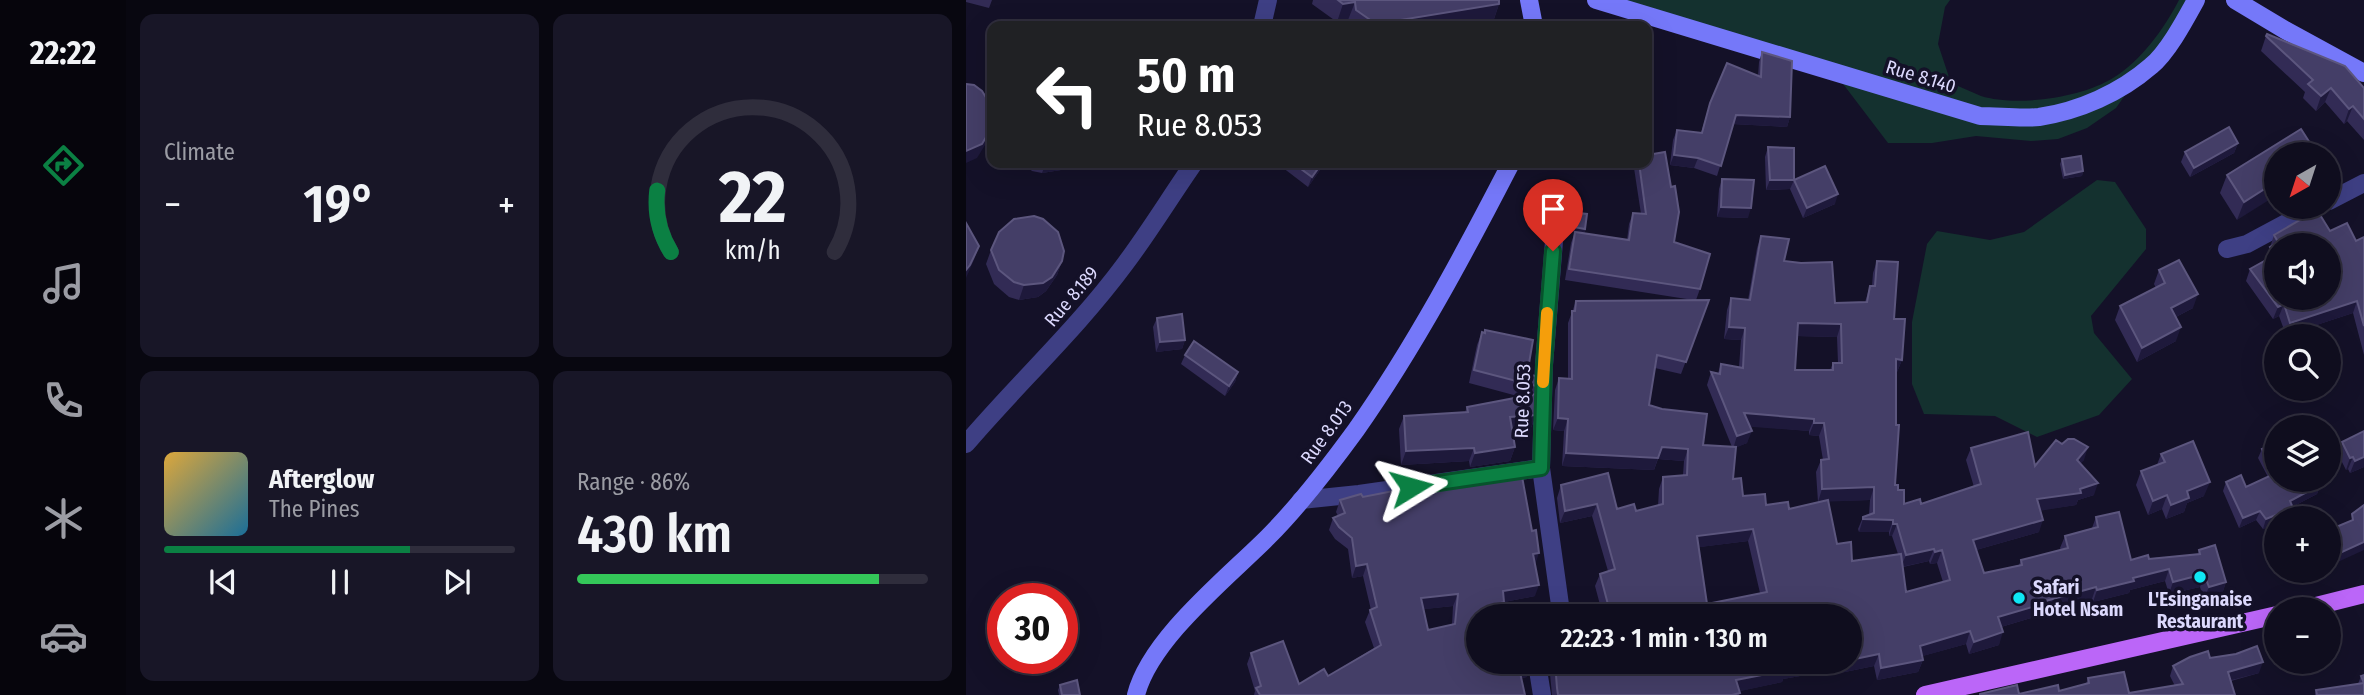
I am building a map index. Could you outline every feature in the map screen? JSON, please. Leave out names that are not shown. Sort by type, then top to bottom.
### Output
[{"type":"main road","points":[[2341,600],[2364,594]]},
{"type":"main road","points":[[1925,695],[2264,618]]},
{"type":"street","points":[[1263,21],[1268,0]]},
{"type":"street","points":[[1518,0],[1529,0],[1533,21]]},
{"type":"street","name":"Rue 8.140","points":[[1597,0],[1980,116],[2037,117],[2090,104],[2117,90],[2152,65],[2183,24],[2196,0]]},
{"type":"street","points":[[2235,0],[2364,73]]},
{"type":"street","name":"Rue 8.189","points":[[966,444],[1039,366],[1124,265],[1191,168]]},
{"type":"street","name":"Rue 8.013","points":[[1136,695],[1150,663],[1173,632],[1301,500],[1356,430],[1437,301],[1508,168]]},
{"type":"street","points":[[2342,194],[2364,183]]},
{"type":"street","points":[[2227,249],[2247,244],[2294,219]]},
{"type":"street","name":"Rue 8.053","points":[[1555,229],[1544,365],[1541,468],[1560,604]]},
{"type":"street","points":[[1301,500],[1541,468]]},
{"type":"street","points":[[1539,674],[1542,695]]},
{"type":"green space","points":[[1598,0],[1950,0],[1945,7],[1938,44],[1951,83],[1981,96],[2012,101],[2048,99],[2084,91],[2113,78],[2133,63],[2151,43],[2179,0],[2192,0],[2116,108],[2087,128],[2058,139],[2031,141],[1976,136],[1932,143],[1888,143],[1834,72]]},
{"type":"green space","points":[[2097,180],[2115,182],[2146,229],[2146,249],[2091,316],[2094,333],[2132,379],[2099,415],[2037,437],[1995,416],[1924,414],[1912,384],[1912,322],[1927,244],[1937,231],[1990,240],[2024,232]]},
{"type":"building","points":[[1338,0],[1499,0],[1499,4],[1394,21],[1372,21],[1356,10],[1355,2],[1343,4]]},
{"type":"building","points":[[2267,34],[2345,66],[2364,88],[2364,119],[2353,106],[2349,109],[2331,88],[2321,96],[2308,84],[2313,80],[2266,36]]},
{"type":"building","points":[[1762,52],[1792,61],[1790,117],[1736,115],[1721,166],[1698,158],[1674,155],[1677,130],[1702,133],[1710,103],[1727,63],[1761,77]]},
{"type":"building","points":[[966,84],[974,85],[987,99],[987,136],[982,144],[966,151]]},
{"type":"building","points":[[2229,127],[2238,143],[2194,168],[2185,152]]},
{"type":"building","points":[[2301,129],[2309,142],[2280,142]]},
{"type":"building","points":[[1768,147],[1794,148],[1794,180],[1770,180]]},
{"type":"building","points":[[1665,152],[1671,187],[1675,186],[1679,212],[1674,242],[1710,254],[1700,289],[1569,269],[1575,232],[1629,240],[1633,213],[1646,214],[1640,168],[1652,168],[1652,154]]},
{"type":"building","points":[[2264,152],[2264,189],[2244,202],[2227,175]]},
{"type":"building","points":[[2081,156],[2083,171],[2065,175],[2062,159]]},
{"type":"building","points":[[1825,166],[1838,194],[1807,208],[1794,180]]},
{"type":"building","points":[[1300,168],[1318,168],[1312,177]]},
{"type":"building","points":[[1722,179],[1754,180],[1751,208],[1721,207]]},
{"type":"building","points":[[1569,212],[1587,214],[1585,229],[1568,226]]},
{"type":"building","points":[[1034,216],[1043,219],[1058,232],[1064,251],[1062,261],[1052,277],[1043,283],[1024,285],[1014,282],[999,270],[991,250],[999,232],[1014,219]]},
{"type":"building","points":[[2302,219],[2323,219],[2330,231],[2347,223],[2356,241],[2364,237],[2364,326],[2357,301],[2341,306],[2341,233],[2277,233]]},
{"type":"building","points":[[966,223],[979,246],[966,270]]},
{"type":"building","points":[[1761,236],[1789,239],[1784,261],[1832,262],[1835,303],[1867,302],[1870,286],[1875,286],[1877,261],[1898,262],[1894,319],[1905,319],[1902,360],[1896,359],[1896,425],[1899,425],[1895,485],[1898,485],[1898,490],[1904,490],[1904,504],[1920,499],[1921,504],[1981,484],[1971,448],[2028,432],[2035,466],[2056,440],[2062,444],[2068,439],[2074,439],[2088,447],[2077,460],[2098,483],[2080,489],[2081,493],[2037,499],[2043,520],[1973,540],[1984,573],[2022,565],[2021,560],[2068,548],[2065,536],[2098,527],[2096,517],[2119,512],[2131,560],[2148,555],[2149,559],[2200,554],[2199,550],[2215,545],[2226,582],[2209,587],[2204,574],[2173,582],[2169,569],[2133,578],[2134,581],[2097,590],[2096,587],[1998,617],[2003,632],[1974,642],[1970,631],[1920,646],[1923,660],[1881,668],[1879,654],[1862,658],[1862,604],[1707,604],[1608,604],[1600,574],[1615,569],[1597,504],[1565,511],[1561,485],[1608,473],[1617,509],[1634,504],[1636,511],[1663,504],[1663,477],[1687,475],[1688,449],[1662,447],[1658,458],[1566,453],[1568,419],[1558,418],[1559,378],[1572,379],[1572,311],[1575,311],[1576,301],[1709,300],[1686,362],[1657,355],[1649,405],[1707,414],[1703,445],[1736,447],[1733,479],[1741,478],[1743,496],[1765,494],[1766,505],[1788,502],[1789,509],[1828,500],[1837,544],[1851,542],[1852,561],[1901,554],[1906,592],[1950,580],[1942,550],[1906,555],[1897,524],[1893,524],[1893,520],[1863,519],[1874,513],[1874,487],[1822,489],[1821,460],[1829,459],[1824,423],[1814,423],[1814,419],[1744,413],[1752,431],[1737,436],[1711,372],[1720,374],[1721,364],[1743,368],[1745,328],[1729,327],[1731,298],[1750,300]],"holes":[[[1798,323],[1841,324],[1842,363],[1833,363],[1833,370],[1795,370]],[[1753,529],[1767,592],[1707,604],[1697,536]]]},
{"type":"building","points":[[2179,260],[2198,294],[2171,308],[2181,327],[2142,348],[2120,306],[2165,283],[2159,270]]},
{"type":"building","points":[[2264,261],[2264,288],[2250,269]]},
{"type":"building","points":[[2286,310],[2330,310],[2290,323]]},
{"type":"building","points":[[1182,314],[1185,340],[1160,342],[1157,318]]},
{"type":"building","points":[[1485,330],[1533,340],[1527,375],[1537,376],[1536,386],[1474,370],[1482,332],[1485,333]]},
{"type":"building","points":[[1194,341],[1238,372],[1229,386],[1185,355]]},
{"type":"building","points":[[1536,394],[1536,415],[1510,417],[1515,447],[1475,453],[1474,448],[1406,451],[1404,416],[1468,412],[1467,407]]},
{"type":"building","points":[[2364,431],[2364,457],[2355,461],[2353,457],[2350,458],[2342,442]]},
{"type":"building","points":[[2193,441],[2210,482],[2187,491],[2189,498],[2171,505],[2167,495],[2153,501],[2141,471],[2165,462],[2161,454]]},
{"type":"building","points":[[1521,471],[1532,531],[1536,530],[1539,553],[1533,554],[1539,585],[1503,591],[1504,602],[1501,604],[1466,604],[1466,674],[1520,674],[1525,695],[1260,695],[1256,688],[1261,686],[1251,653],[1283,641],[1299,684],[1324,669],[1328,676],[1381,645],[1370,610],[1377,607],[1367,564],[1356,566],[1352,538],[1333,518],[1345,513],[1340,500],[1361,494],[1363,497],[1414,487],[1415,490]],"holes":[[[1458,594],[1455,624],[1428,630],[1421,598]]]},
{"type":"building","points":[[2241,475],[2246,487],[2264,479],[2264,492],[2307,492],[2290,501],[2292,506],[2264,506],[2264,516],[2260,511],[2243,518],[2226,482]]},
{"type":"building","points":[[2364,505],[2364,542],[2341,553],[2341,525],[2353,520],[2352,514]]},
{"type":"building","points":[[2257,646],[2263,662],[2228,672],[2235,695],[1980,695],[2017,685],[2019,694],[2058,685],[2059,691],[2089,683],[2088,678],[2124,672],[2129,693],[2183,684],[2173,666],[2190,657],[2208,651],[2210,658],[2236,654]]},
{"type":"building","points":[[1556,674],[1767,674],[1736,680],[1740,693],[1732,695],[1558,695]]},
{"type":"building","points":[[1077,680],[1080,695],[1062,695],[1060,685]]},
{"type":"building","points":[[2364,683],[2364,695],[2317,695],[2316,690]]},
{"type":"slow traffic","points":[[1543,382],[1547,313]]},
{"type":"place","name":"L'Esinganaise Restaurant","points":[[2200,577]]},
{"type":"place","name":"Safari Hotel Nsam","points":[[2019,598]]},
{"type":"route","points":[[1411,487],[1541,468],[1546,318],[1553,251]]}]
